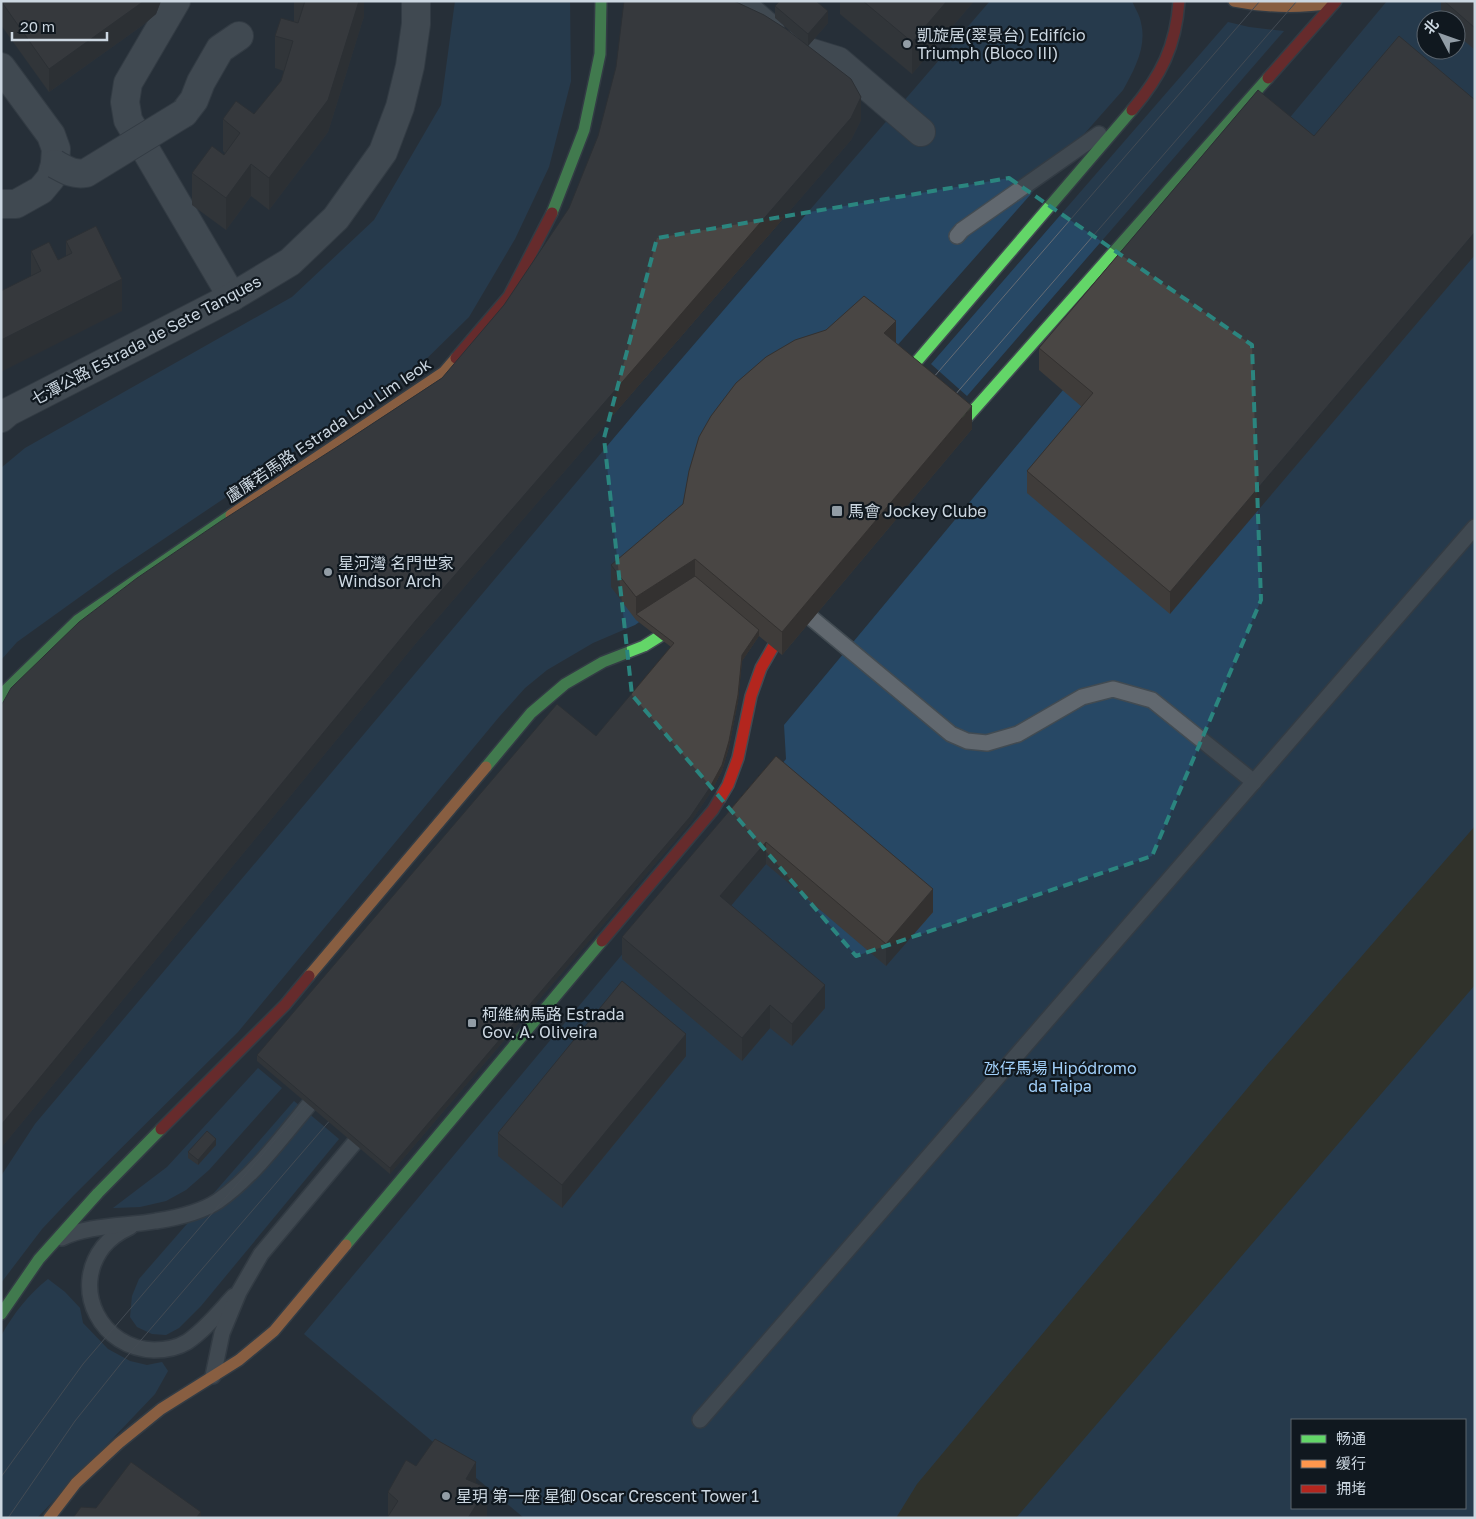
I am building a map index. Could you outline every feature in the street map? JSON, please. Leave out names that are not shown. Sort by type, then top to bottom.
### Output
[{"type":"main road","name":"盧廉若馬路 Estrada Lou Lim Ieok","points":[[1,697],[78,620],[163,560],[444,372],[468,345],[510,296],[557,204],[584,130],[600,54],[601,1]]},
{"type":"main road","points":[[906,374],[1149,90],[1167,60],[1175,38],[1180,1]]},
{"type":"main road","points":[[1234,1],[1251,5],[1284,8],[1335,2]]},
{"type":"main road","points":[[963,422],[1335,2]]},
{"type":"main road","points":[[1,1314],[39,1259],[52,1244],[98,1194],[285,1004],[531,713],[565,684],[603,662],[644,646],[682,624],[695,613]]},
{"type":"main road","points":[[49,1518],[76,1483],[119,1443],[162,1409],[239,1360],[274,1331],[713,810],[728,785],[738,758],[751,696],[773,647]]},
{"type":"street","points":[[176,1],[128,83],[125,102],[128,120],[232,298]]},
{"type":"street","name":"七潭公路 Estrada de Sete Tanques","points":[[1,418],[8,412],[232,298],[290,262],[336,218],[383,152],[400,107],[410,66],[416,24],[416,1]]},
{"type":"street","points":[[738,1],[783,41],[786,48],[838,61],[920,132]]},
{"type":"street","points":[[55,164],[69,172],[77,174],[86,173],[184,113],[194,100],[201,82],[220,49],[238,36]]},
{"type":"street","points":[[1,66],[51,134],[56,149],[55,164],[51,178],[41,190],[16,204],[1,204]]},
{"type":"lane","points":[[956,236],[1129,113]]},
{"type":"lane","points":[[700,1420],[1475,527]]},
{"type":"lane","points":[[803,611],[951,734],[967,741],[987,743],[1018,734],[1082,697],[1113,689],[1152,700],[1254,782]]},
{"type":"lane","points":[[740,685],[773,647]]},
{"type":"lane","points":[[52,1244],[70,1234],[185,1215],[217,1202],[251,1172],[332,1076]]},
{"type":"lane","points":[[213,1376],[222,1333],[238,1292],[261,1254],[376,1117]]},
{"type":"lane","points":[[136,1224],[117,1233],[102,1248],[93,1266],[90,1288],[94,1309],[105,1328],[122,1343],[143,1350],[165,1350],[186,1342],[203,1328],[238,1292]]},
{"type":"highlighted area","points":[[1009,178],[1252,345],[1261,600],[1152,856],[856,956],[632,695],[604,438],[657,238]]},
{"type":"green space","points":[[455,1],[570,1],[571,81],[549,167],[515,239],[469,317],[414,371],[113,573],[17,642],[1,660],[1,468],[25,448],[292,297],[374,220],[441,105]]},
{"type":"green space","points":[[990,1],[1132,1],[1139,15],[1142,41],[1135,66],[1123,90],[674,598],[635,625],[593,643],[547,670],[525,688],[238,1032],[74,1195],[42,1229],[1,1283],[1,1176],[35,1124],[640,407]]},
{"type":"green space","name":"氹仔馬場 Hipódromo da Taipa","points":[[1387,1],[1475,1],[1475,1518],[524,1518],[304,1334],[786,759],[784,725]]},
{"type":"green space","points":[[1228,22],[1249,27],[1284,31],[967,396],[931,364]]},
{"type":"green space","points":[[258,1068],[282,1088],[209,1170],[186,1190],[166,1201],[140,1207],[113,1208],[167,1167]]},
{"type":"green space","points":[[294,1101],[339,1139],[201,1306],[179,1328],[166,1335],[152,1334],[137,1327],[130,1317],[132,1296],[139,1279]]},
{"type":"green space","points":[[48,1279],[65,1292],[80,1308],[83,1323],[108,1349],[130,1361],[147,1365],[162,1362],[168,1371],[155,1394],[37,1518],[1,1518],[1,1336],[22,1305]]},
{"type":"sand","points":[[1475,826],[1475,985],[1016,1518],[896,1518],[917,1484],[1266,1066]]},
{"type":"building","points":[[1,1],[144,1],[49,69]]},
{"type":"building","points":[[305,1],[359,1],[328,100],[269,178],[251,164],[226,198],[192,173],[212,146],[224,155],[240,133],[223,119],[236,101],[254,114],[281,81],[293,41],[275,36],[281,18],[298,23]]},
{"type":"building","name":"星河灣 名門世家 Windsor Arch","points":[[624,1],[734,1],[764,15],[786,29],[851,79],[861,97],[851,118],[416,620],[1,1125],[1,706],[11,688],[79,622],[137,578],[221,521],[442,378],[504,305],[569,208],[598,136],[616,67]]},
{"type":"building","points":[[780,1],[816,1],[828,11],[808,34],[775,6]]},
{"type":"building","points":[[863,1],[947,1],[912,42]]},
{"type":"building","points":[[1444,1],[1475,1],[1475,28],[1466,20],[1466,10],[1454,10]]},
{"type":"building","points":[[1399,36],[1416,50],[1416,60],[1428,60],[1475,100],[1475,232],[1170,592],[1027,471],[1093,393],[1039,348],[1258,90],[1314,136]]},
{"type":"building","points":[[96,226],[122,279],[1,340],[1,291],[41,271],[31,251],[49,242],[58,260],[72,253],[66,241]]},
{"type":"building","points":[[864,296],[896,321],[884,333],[972,406],[782,632],[695,559],[636,597],[611,565],[683,504],[689,471],[699,437],[711,416],[736,383],[766,357],[795,340],[826,330]]},
{"type":"building","points":[[695,576],[759,630],[742,655],[738,695],[722,765],[709,789],[690,817],[390,1168],[257,1055],[557,704],[596,736],[674,643],[636,614]]},
{"type":"building","points":[[776,756],[933,889],[886,944],[766,842],[720,896],[825,985],[792,1024],[770,1005],[742,1038],[622,937]]},
{"type":"building","points":[[622,981],[686,1034],[562,1185],[498,1133]]},
{"type":"building","points":[[207,1131],[216,1139],[198,1160],[188,1152]]},
{"type":"building","points":[[435,1439],[476,1462],[466,1479],[487,1488],[468,1518],[387,1518],[398,1501],[388,1492],[406,1460],[416,1466]]},
{"type":"building","points":[[131,1462],[201,1512],[196,1518],[73,1518],[81,1507],[96,1508]]},
{"type":"tram line","points":[[926,386],[1260,1]]},
{"type":"tram line","points":[[948,403],[1297,1]]},
{"type":"tram line","points":[[1,1477],[83,1364],[316,1092]]},
{"type":"tram line","points":[[8,1518],[75,1421],[123,1361],[338,1111]]},
{"type":"traffic: fast","points":[[552,213],[584,130],[600,54],[601,1]]},
{"type":"traffic: fast","points":[[963,422],[1268,78]]},
{"type":"traffic: fast","points":[[906,374],[1132,110]]},
{"type":"traffic: fast","points":[[1,697],[78,620],[231,515]]},
{"type":"traffic: fast","points":[[486,767],[531,713],[565,684],[603,662],[644,646],[689,618]]},
{"type":"traffic: fast","points":[[346,1245],[602,941]]},
{"type":"traffic: fast","points":[[1,1314],[39,1259],[98,1193],[161,1129]]},
{"type":"traffic: slow","points":[[1234,1],[1284,6],[1334,3]]},
{"type":"traffic: slow","points":[[231,515],[444,372],[456,358]]},
{"type":"traffic: slow","points":[[309,976],[486,767]]},
{"type":"traffic: slow","points":[[49,1518],[76,1483],[119,1443],[161,1409],[239,1360],[274,1331],[346,1245]]},
{"type":"traffic: jam","points":[[1132,110],[1151,85],[1165,60],[1174,32],[1179,1]]},
{"type":"traffic: jam","points":[[1268,78],[1336,1]]},
{"type":"traffic: jam","points":[[456,358],[509,296],[552,213]]},
{"type":"traffic: jam","points":[[602,941],[713,810],[728,785],[738,758],[751,696],[761,668],[773,647]]},
{"type":"traffic: jam","points":[[161,1129],[285,1005],[309,976]]},
{"type":"place","name":"凱旋居(翠景台) Edifício Triumph (Bloco III)","points":[[907,44]]},
{"type":"place","name":"馬會 Jockey Clube","points":[[837,511]]},
{"type":"place","name":"星河灣 名門世家 Windsor Arch","points":[[328,572]]},
{"type":"place","name":"柯維納馬路 Estrada Gov. A. Oliveira","points":[[472,1023]]},
{"type":"place","name":"星玥 第一座 星御 Oscar Crescent Tower 1","points":[[446,1496]]}]
